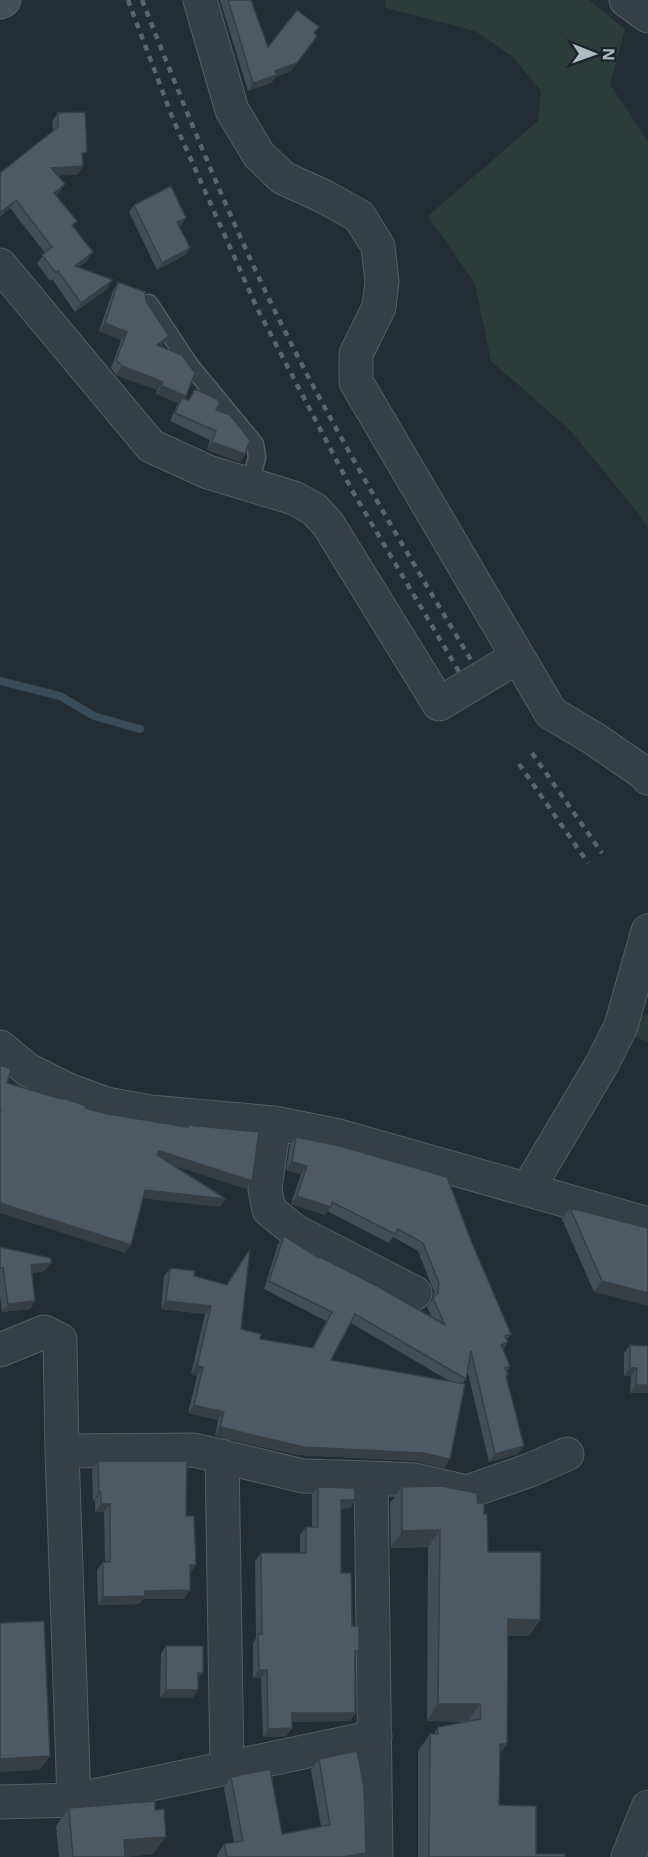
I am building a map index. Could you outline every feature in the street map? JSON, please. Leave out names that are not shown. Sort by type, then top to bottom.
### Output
[{"type":"main road","points":[[0,2],[4,0]]},
{"type":"street","points":[[200,0],[232,110],[259,155],[283,178],[323,196],[358,216],[378,246],[382,282],[379,307],[356,354],[356,382],[551,713],[593,738],[648,778]]},
{"type":"street","points":[[626,0],[648,16]]},
{"type":"street","points":[[0,265],[151,446],[208,472],[294,498],[314,509],[328,524],[439,704],[517,657]]},
{"type":"street","points":[[528,1189],[603,1062],[621,1026],[648,931]]},
{"type":"street","points":[[0,1047],[28,1070],[68,1090],[106,1104],[150,1112],[274,1123],[339,1136],[648,1224]]},
{"type":"street","points":[[274,1123],[265,1189],[269,1210],[295,1231],[415,1293]]},
{"type":"street","points":[[0,1350],[44,1332],[60,1340],[74,1800]]},
{"type":"street","points":[[62,1451],[194,1450],[303,1476],[415,1480],[467,1492],[530,1470],[567,1454]]},
{"type":"street","points":[[222,1456],[227,1768]]},
{"type":"street","points":[[371,1478],[376,1857]]},
{"type":"street","points":[[0,1802],[74,1800],[375,1737]]},
{"type":"street","points":[[628,1857],[648,1807]]},
{"type":"lane","points":[[149,303],[190,366],[255,444],[257,457],[250,484]]},
{"type":"green space","points":[[385,0],[589,0],[625,29],[610,84],[648,142],[648,529],[638,513],[570,430],[491,361],[475,284],[428,216],[538,121],[541,91],[512,56],[475,31],[386,8]]},
{"type":"green space","points":[[648,1014],[648,1042],[633,1036],[635,1020]]},
{"type":"building","points":[[228,0],[251,0],[268,47],[297,10],[319,27],[314,33],[317,36],[297,63],[275,71],[277,75],[253,83]]},
{"type":"building","points":[[85,112],[87,152],[82,153],[83,166],[51,168],[65,184],[54,193],[77,221],[72,225],[93,252],[75,266],[113,280],[81,303],[58,271],[56,273],[42,255],[52,247],[16,200],[0,213],[0,173],[58,127],[58,113]]},
{"type":"building","points":[[171,186],[186,218],[177,222],[190,248],[162,263],[134,205]]},
{"type":"building","points":[[118,282],[145,292],[146,301],[169,336],[157,345],[182,355],[195,373],[186,396],[162,386],[163,382],[122,366],[116,360],[127,332],[105,323]]},
{"type":"building","points":[[195,389],[217,399],[220,403],[216,410],[230,415],[250,440],[245,454],[212,442],[216,431],[175,413],[182,398],[189,400]]},
{"type":"building","points":[[0,1065],[11,1069],[7,1083],[66,1099],[86,1106],[85,1108],[108,1114],[188,1127],[188,1125],[259,1132],[252,1181],[159,1151],[157,1155],[226,1199],[145,1190],[131,1245],[0,1203]]},
{"type":"building","points":[[296,1137],[340,1146],[447,1177],[511,1334],[505,1336],[508,1342],[501,1345],[510,1366],[505,1368],[508,1375],[506,1376],[524,1446],[495,1454],[471,1351],[466,1379],[355,1314],[331,1360],[465,1384],[450,1459],[422,1453],[303,1447],[220,1427],[224,1412],[194,1405],[203,1367],[197,1366],[211,1306],[166,1301],[170,1268],[195,1271],[194,1276],[227,1285],[250,1249],[241,1329],[261,1334],[260,1339],[313,1348],[332,1312],[269,1281],[284,1236],[319,1258],[379,1287],[445,1325],[433,1298],[438,1293],[439,1283],[423,1243],[398,1229],[395,1234],[332,1202],[331,1207],[297,1196],[307,1166],[292,1162]]},
{"type":"building","points":[[570,1208],[648,1228],[648,1293],[602,1281]]},
{"type":"building","points":[[0,1247],[51,1258],[51,1263],[31,1265],[35,1301],[8,1304],[3,1268],[0,1268]]},
{"type":"building","points":[[630,1345],[648,1346],[648,1385],[636,1385],[637,1368],[630,1368]]},
{"type":"building","points":[[98,1461],[187,1461],[186,1516],[194,1516],[196,1565],[190,1565],[190,1590],[145,1591],[145,1596],[103,1597],[103,1562],[110,1562],[110,1504],[101,1504]]},
{"type":"building","points":[[441,1486],[477,1493],[478,1503],[484,1503],[484,1514],[487,1514],[488,1552],[541,1552],[540,1620],[508,1619],[507,1744],[500,1744],[499,1805],[536,1806],[536,1854],[565,1854],[565,1857],[429,1857],[430,1734],[438,1734],[438,1727],[481,1719],[480,1704],[438,1704],[440,1530],[402,1531],[402,1487]]},
{"type":"building","points":[[318,1487],[355,1488],[355,1500],[341,1500],[341,1573],[351,1573],[352,1626],[359,1626],[359,1651],[355,1651],[355,1713],[292,1713],[292,1728],[268,1729],[267,1670],[259,1670],[258,1634],[262,1634],[261,1553],[306,1553],[306,1527],[318,1527]]},
{"type":"building","points":[[44,1621],[50,1756],[0,1759],[0,1623]]},
{"type":"building","points":[[166,1646],[203,1646],[203,1673],[198,1673],[198,1690],[166,1690]]},
{"type":"building","points":[[357,1751],[364,1787],[366,1853],[343,1857],[227,1857],[224,1844],[243,1841],[231,1777],[270,1769],[282,1834],[330,1825],[319,1759]]},
{"type":"building","points":[[155,1801],[155,1810],[164,1809],[166,1837],[124,1840],[125,1857],[73,1857],[69,1808]]},
{"type":"waterway","points":[[0,681],[60,696],[94,716],[140,729]]},
{"type":"railway","points":[[128,0],[173,119],[257,308],[353,492],[461,675]]},
{"type":"railway","points":[[142,0],[219,189],[293,348],[368,486],[474,665]]},
{"type":"railway","points":[[532,753],[602,853]]},
{"type":"railway","points":[[519,764],[588,863]]}]
